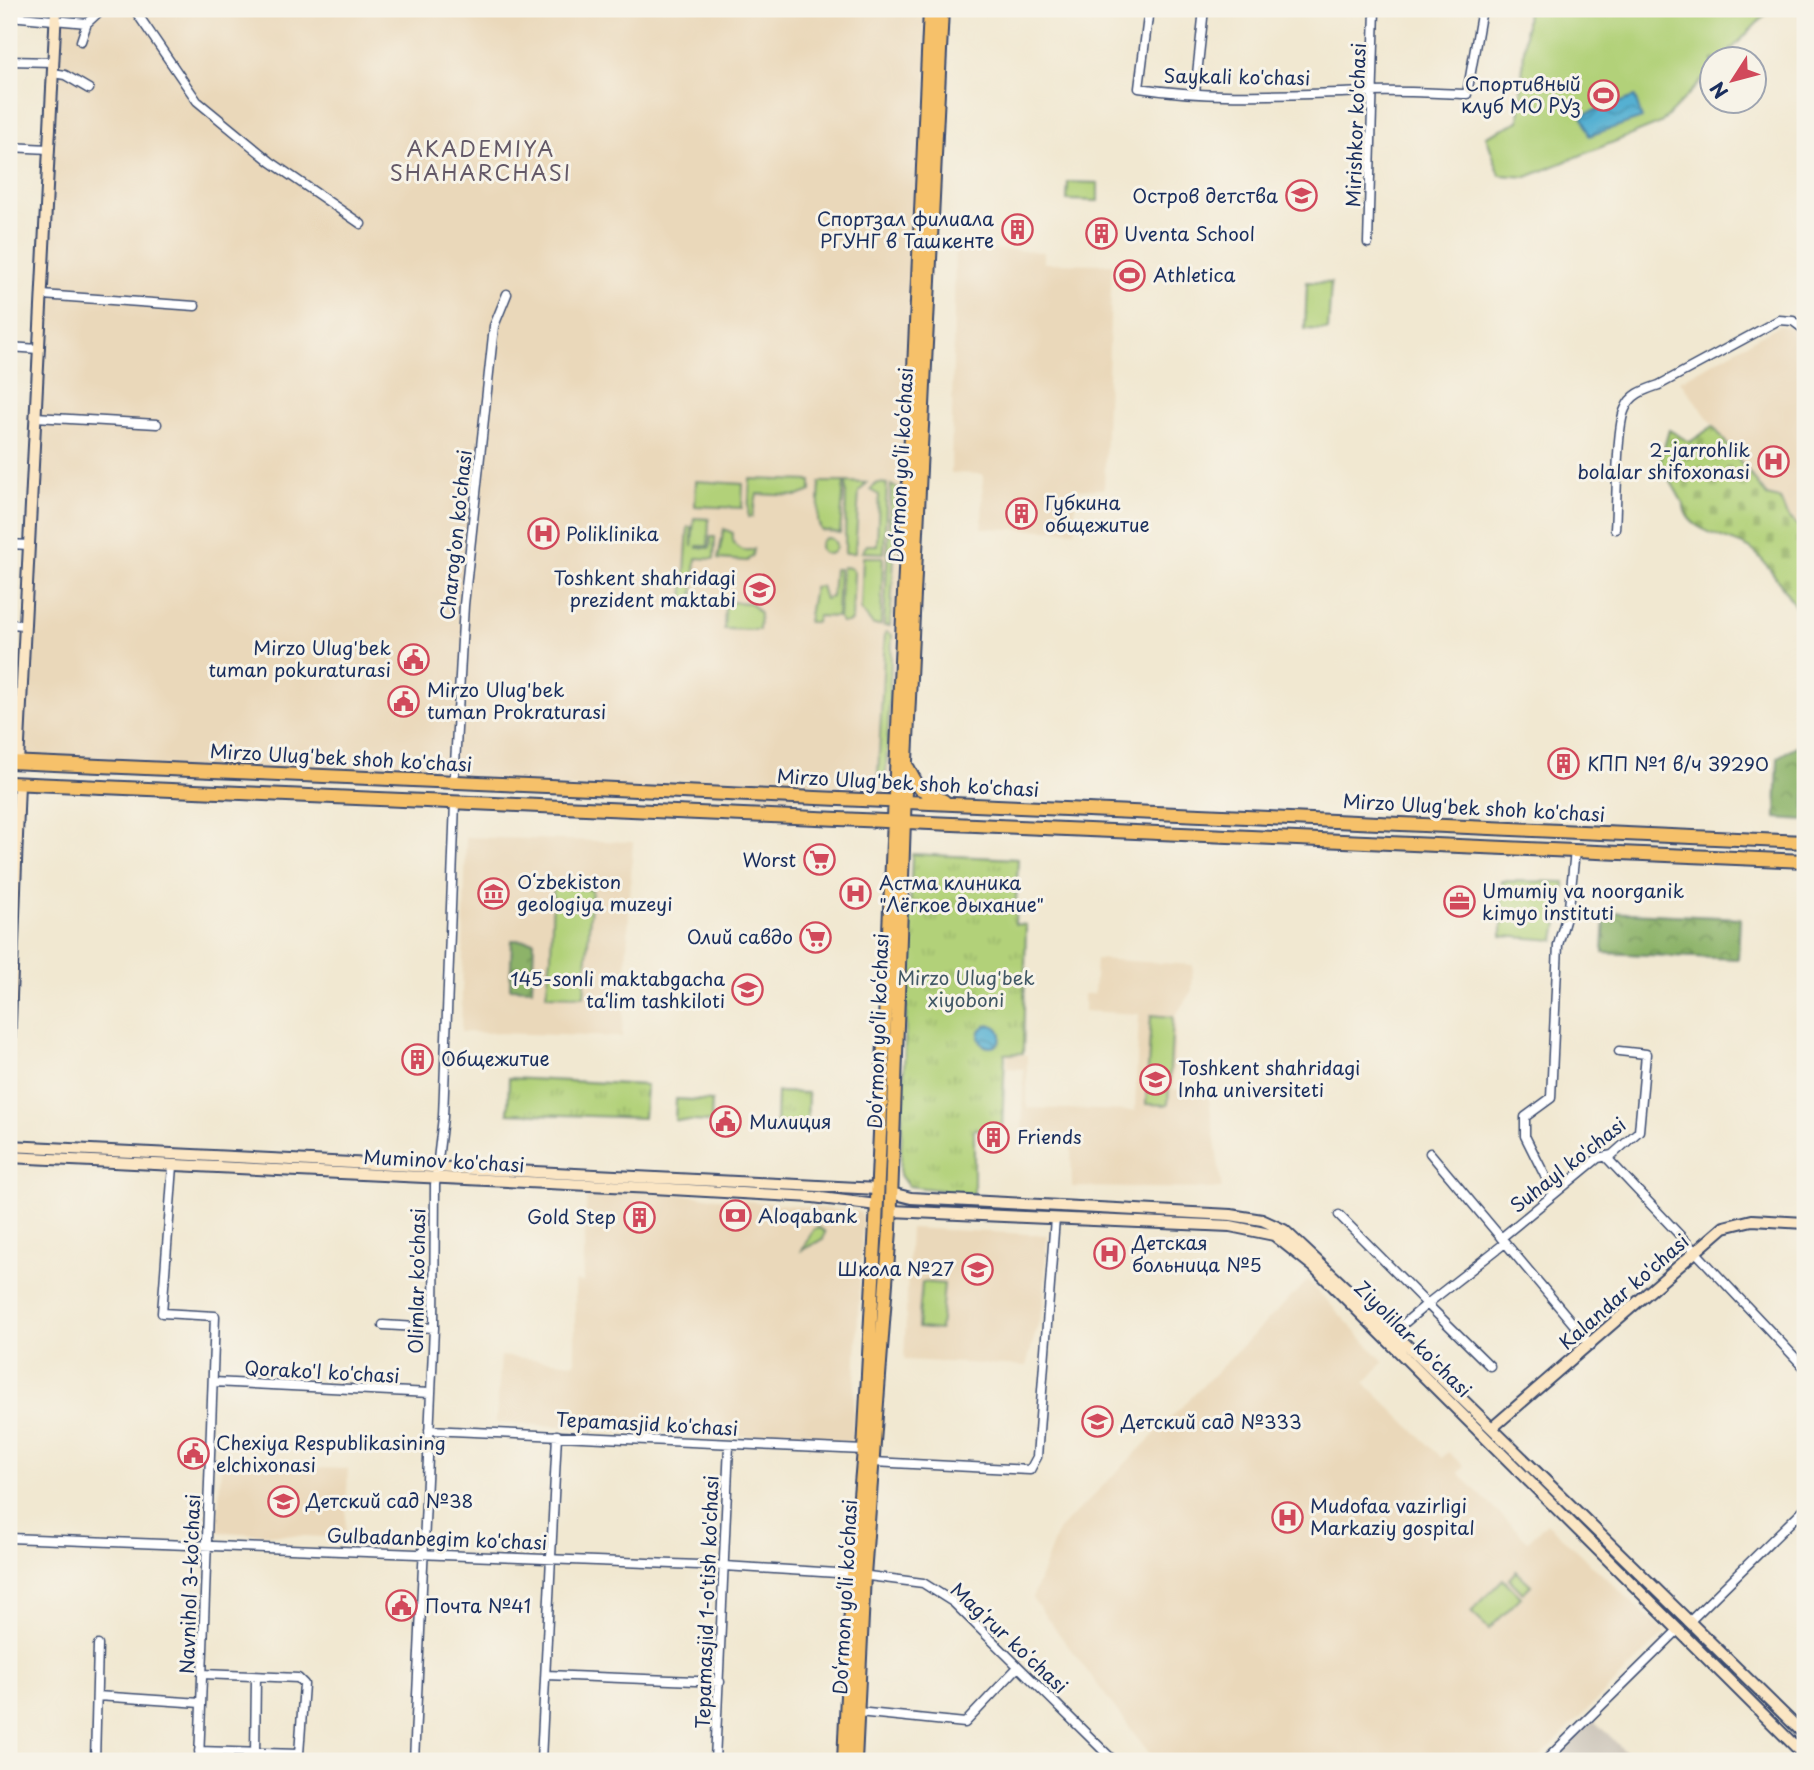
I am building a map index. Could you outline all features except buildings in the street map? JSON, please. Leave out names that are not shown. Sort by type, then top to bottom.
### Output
[{"type":"main road","points":[[899,802],[930,9]]},
{"type":"main road","name":"Do‘rmon yo‘li ko‘chasi","points":[[844,1761],[858,1574],[899,802],[906,761],[943,9]]},
{"type":"main road","points":[[9,1049],[12,781],[25,625],[56,14]]},
{"type":"main road","points":[[906,761],[919,788],[950,804]]},
{"type":"main road","name":"Mirzo Ulug'bek shoh ko'chasi","points":[[13,763],[1805,842]]},
{"type":"main road","points":[[341,797],[343,777]]},
{"type":"main road","name":"Mirzo Ulug'bek shoh ko'chasi","points":[[12,781],[1805,861]]},
{"type":"main road","points":[[566,807],[567,787]]},
{"type":"main road","name":"Do‘rmon yo‘li ko‘chasi","points":[[855,1761],[858,1712],[858,1574],[873,1462],[891,1211],[898,822]]},
{"type":"main road","points":[[1554,850],[1555,831]]},
{"type":"main road","name":"Muminov ko'chasi","points":[[9,1146],[878,1189]]},
{"type":"main road","name":"Muminov ko'chasi","points":[[9,1157],[813,1197],[877,1205]]},
{"type":"main road","name":"Ziyolilar ko'chasi","points":[[878,1189],[911,1198],[1255,1218],[1278,1227],[1301,1243],[1394,1332],[1410,1355],[1484,1438],[1805,1756]]},
{"type":"main road","name":"Ziyolilar ko'chasi","points":[[877,1205],[891,1211],[1230,1226],[1274,1235],[1313,1266],[1492,1428],[1802,1732]]},
{"type":"main road","name":"Kalandar ko'chasi","points":[[1492,1428],[1724,1227],[1737,1222],[1805,1223]]},
{"type":"main road","points":[[1636,1588],[1645,1578]]},
{"type":"main road","points":[[1788,1739],[1802,1732]]},
{"type":"street","points":[[81,41],[87,23],[102,9]]},
{"type":"street","points":[[134,9],[197,100],[271,162],[361,225]]},
{"type":"street","name":"Saykali ko'chasi","points":[[1149,9],[1139,88],[1284,96],[1374,92],[1467,94],[1482,9]]},
{"type":"street","points":[[1195,93],[1204,9]]},
{"type":"street","name":"Mirishkor ko'chasi","points":[[1368,243],[1376,9]]},
{"type":"street","points":[[9,16],[56,14],[87,23]]},
{"type":"street","points":[[9,61],[53,68],[89,89]]},
{"type":"street","points":[[9,146],[49,149]]},
{"type":"street","name":"Charog'on ko'chasi","points":[[454,782],[472,524],[494,326],[507,294]]},
{"type":"street","points":[[41,295],[195,306]]},
{"type":"street","points":[[1615,529],[1622,417],[1631,400],[1639,392],[1659,385],[1779,320],[1793,321],[1805,330]]},
{"type":"street","points":[[9,347],[39,349]]},
{"type":"street","points":[[35,417],[156,424]]},
{"type":"street","points":[[9,544],[29,545]]},
{"type":"street","points":[[9,624],[25,625]]},
{"type":"street","name":"Olimlar ko'chasi","points":[[414,1761],[434,1328],[435,1178],[444,1090],[455,802]]},
{"type":"street","points":[[1554,1194],[1525,1136],[1525,1117],[1551,1098],[1558,945],[1569,906],[1575,851]]},
{"type":"street","name":"Suhayl ko'chasi","points":[[1394,1332],[1598,1158],[1607,1158],[1636,1136],[1640,1124],[1646,1054],[1619,1051]]},
{"type":"street","name":"Suhayl ko'chasi","points":[[1430,1153],[1591,1345]]},
{"type":"street","points":[[1607,1158],[1805,1368]]},
{"type":"street","name":"Navnihol 3-ko'chasi","points":[[173,1166],[162,1313],[215,1316],[199,1761]]},
{"type":"street","points":[[1339,1215],[1490,1366]]},
{"type":"street","points":[[873,1462],[1030,1469],[1037,1457],[1055,1218]]},
{"type":"street","points":[[383,1325],[434,1328]]},
{"type":"street","name":"Qorako'l ko'chasi","points":[[213,1382],[430,1393]]},
{"type":"street","name":"Kalandar ko'chasi","points":[[1484,1438],[1492,1428]]},
{"type":"street","name":"Tepamasjid ko'chasi","points":[[429,1430],[864,1450]]},
{"type":"street","points":[[541,1761],[557,1435]]},
{"type":"street","name":"Tepamasjid 1-o'tish ko'chasi","points":[[716,1761],[729,1445]]},
{"type":"street","points":[[1689,1622],[1805,1508]]},
{"type":"street","name":"Gulbadanbegim ko'chasi","points":[[9,1538],[724,1566],[858,1574]]},
{"type":"street","name":"Magʻrur koʻchasi","points":[[858,1574],[923,1583],[953,1602],[1114,1761]]},
{"type":"street","points":[[1545,1761],[1678,1630]]},
{"type":"street","points":[[95,1761],[98,1645]]},
{"type":"street","points":[[858,1712],[965,1723],[1017,1667]]},
{"type":"street","points":[[199,1751],[299,1754],[304,1684],[298,1678],[202,1674]]},
{"type":"street","points":[[546,1675],[720,1682]]},
{"type":"street","points":[[255,1754],[256,1677]]},
{"type":"street","points":[[97,1696],[201,1703]]},
{"type":"shaded area","name":"AKADEMIYA SHAHARCHASI","points":[[56,9],[930,9],[893,802],[18,763]]},
{"type":"shaded area","name":"Остров детства","points":[[1290,191],[1312,192],[1312,202],[1290,201]]},
{"type":"shaded area","points":[[955,247],[1044,252],[1044,263],[1112,264],[1104,489],[1075,490],[1075,531],[982,528],[983,474],[951,473]]},
{"type":"shaded area","name":"2-jarrohlik bolalar shifoxonasi","points":[[1779,325],[1797,329],[1805,338],[1805,533],[1786,514],[1780,499],[1767,496],[1680,381]]},
{"type":"shaded area","points":[[466,837],[633,842],[622,1037],[461,1032]]},
{"type":"shaded area","name":"Toshkent shahridagi Inha universiteti","points":[[1096,959],[1193,965],[1192,990],[1176,1015],[1173,1089],[1202,1092],[1209,1099],[1222,1189],[1072,1187],[1071,1139],[1022,1136],[1024,1069],[1007,1068],[1008,1054],[1027,1055],[1027,1108],[1135,1111],[1139,1014],[1084,1011],[1084,994],[1094,994]]},
{"type":"shaded area","points":[[587,1185],[860,1212],[863,1218],[852,1442],[496,1423],[501,1356],[575,1363],[575,1281],[583,1282]]},
{"type":"shaded area","name":"Школа №27","points":[[910,1228],[1047,1235],[1044,1304],[1026,1366],[904,1360]]},
{"type":"shaded area","name":"Mudofaa vazirligi Markaziy gospital","points":[[1308,1280],[1384,1362],[1365,1383],[1442,1458],[1448,1452],[1464,1466],[1458,1473],[1528,1541],[1547,1523],[1665,1633],[1536,1761],[1155,1761],[1032,1598],[1058,1531]]},
{"type":"shaded area","name":"Детский сад №38","points":[[221,1465],[348,1469],[345,1538],[217,1532]]},
{"type":"shaded area","points":[[1590,1717],[1635,1761],[1549,1761]]},
{"type":"green space","name":"Спортивный клуб МО РУз","points":[[1527,9],[1771,9],[1735,46],[1699,46],[1699,84],[1661,123],[1527,177],[1500,175],[1486,136],[1519,121]]},
{"type":"green space","points":[[1068,182],[1098,183],[1098,201],[1067,200]]},
{"type":"green space","points":[[1307,282],[1331,283],[1328,330],[1305,329]]},
{"type":"green space","points":[[1713,426],[1767,496],[1780,499],[1786,514],[1805,533],[1805,622],[1756,553],[1692,522],[1660,462],[1669,430],[1690,442]]},
{"type":"green space","points":[[750,479],[811,481],[811,491],[798,496],[757,494],[752,517],[748,517]]},
{"type":"green space","points":[[696,481],[743,484],[742,508],[695,506]]},
{"type":"green space","points":[[820,482],[844,482],[840,533],[821,530],[818,521]]},
{"type":"green space","points":[[846,482],[867,483],[859,492],[855,553],[845,553]]},
{"type":"green space","points":[[877,483],[887,484],[884,553],[862,552],[867,545],[877,545],[879,495],[870,490]]},
{"type":"green space","points":[[891,485],[898,489],[890,626],[884,626]]},
{"type":"green space","points":[[694,518],[709,519],[708,546],[697,548],[710,548],[711,537],[715,537],[714,559],[696,558],[693,602],[683,602],[688,527],[692,527],[692,547]]},
{"type":"green space","points":[[724,529],[733,533],[738,548],[754,549],[753,555],[747,561],[718,559]]},
{"type":"green space","points":[[828,538],[834,540],[834,552],[828,554],[822,552],[820,546],[822,540]]},
{"type":"green space","points":[[863,557],[883,557],[881,625],[873,625],[861,610]]},
{"type":"green space","points":[[842,567],[851,568],[854,573],[852,620],[848,623],[842,623],[839,619]]},
{"type":"green space","points":[[834,569],[839,569],[837,617],[818,616],[816,622],[808,622],[814,587],[821,586],[825,599],[832,597]]},
{"type":"green space","points":[[732,602],[750,603],[760,613],[759,630],[724,629],[725,607]]},
{"type":"green space","points":[[885,633],[892,635],[886,776],[878,776]]},
{"type":"green space","points":[[1805,741],[1805,820],[1776,818],[1778,757]]},
{"type":"green space","name":"Mirzo Ulug'bek xiyoboni","points":[[912,854],[1018,859],[1015,924],[1026,925],[1023,1053],[1005,1054],[1002,1130],[974,1129],[974,1194],[908,1186],[900,1175]]},
{"type":"green space","points":[[1502,881],[1565,882],[1555,940],[1502,936]]},
{"type":"green space","points":[[553,887],[592,889],[584,996],[546,995],[551,957]]},
{"type":"green space","points":[[1605,912],[1740,918],[1738,959],[1603,953]]},
{"type":"green space","points":[[512,940],[534,941],[532,989],[510,988]]},
{"type":"green space","points":[[1151,1015],[1173,1017],[1168,1105],[1146,1104]]},
{"type":"green space","points":[[509,1078],[646,1085],[644,1118],[508,1113]]},
{"type":"green space","points":[[777,1092],[808,1093],[807,1127],[776,1125]]},
{"type":"green space","points":[[676,1099],[712,1101],[711,1122],[675,1120]]},
{"type":"green space","points":[[818,1227],[825,1232],[823,1239],[802,1250],[813,1230]]},
{"type":"green space","points":[[922,1282],[944,1284],[940,1330],[918,1328]]},
{"type":"green space","points":[[1516,1571],[1531,1585],[1523,1593],[1509,1579]]},
{"type":"green space","points":[[1503,1579],[1521,1597],[1489,1629],[1471,1612]]},
{"type":"water","points":[[1635,97],[1642,118],[1589,136],[1582,115]]},
{"type":"water","points":[[990,1025],[998,1028],[1001,1036],[998,1044],[990,1047],[982,1044],[979,1036],[982,1028]]},
{"type":"place","name":"Спортивный клуб МО РУз","points":[[1604,95]]},
{"type":"place","name":"Остров детства","points":[[1301,196]]},
{"type":"place","name":"Спортзал филиала РГУНГ в Ташкенте","points":[[1017,230]]},
{"type":"place","name":"Uventa School","points":[[1101,234]]},
{"type":"place","name":"Athletica","points":[[1130,275]]},
{"type":"place","name":"2-jarrohlik bolalar shifoxonasi","points":[[1773,461]]},
{"type":"place","name":"Губкина общежитие","points":[[1022,514]]},
{"type":"place","name":"Poliklinika","points":[[543,534]]},
{"type":"place","name":"Toshkent shahridagi prezident maktabi","points":[[759,589]]},
{"type":"place","name":"Mirzo Ulug'bek tuman pokuraturasi","points":[[414,659]]},
{"type":"place","name":"Mirzo Ulug'bek tuman Prokraturasi","points":[[404,701]]},
{"type":"place","name":"КПП №1 в/ч 39290","points":[[1564,764]]},
{"type":"place","name":"Worst","points":[[819,860]]},
{"type":"place","name":"Oʻzbekiston geologiya muzeyi","points":[[494,893]]},
{"type":"place","name":"Астма клиника \"Лёгкое дыхание\"","points":[[856,894]]},
{"type":"place","name":"Umumiy va noorganik kimyo instituti","points":[[1459,902]]},
{"type":"place","name":"Олий савдо","points":[[816,937]]},
{"type":"place","name":"145-sonli maktabgacha ta‘lim tashkiloti","points":[[748,990]]},
{"type":"place","name":"Общежитие","points":[[418,1059]]},
{"type":"place","name":"Toshkent shahridagi Inha universiteti","points":[[1155,1079]]},
{"type":"place","name":"Милиция","points":[[726,1122]]},
{"type":"place","name":"Friends","points":[[994,1137]]},
{"type":"place","name":"Aloqabank","points":[[735,1216]]},
{"type":"place","name":"Gold Step","points":[[639,1217]]},
{"type":"place","name":"Детская больница №5","points":[[1109,1254]]},
{"type":"place","name":"Школа №27","points":[[977,1269]]},
{"type":"place","name":"Детский сад №333","points":[[1098,1422]]},
{"type":"place","name":"Chexiya Respublikasining elchixonasi","points":[[193,1454]]},
{"type":"place","name":"Детский сад №38","points":[[283,1501]]},
{"type":"place","name":"Mudofaa vazirligi Markaziy gospital","points":[[1287,1517]]},
{"type":"place","name":"Почта №41","points":[[402,1606]]},
{"type":"district","name":"AKADEMIYA SHAHARCHASI","points":[[481,162]]}]
